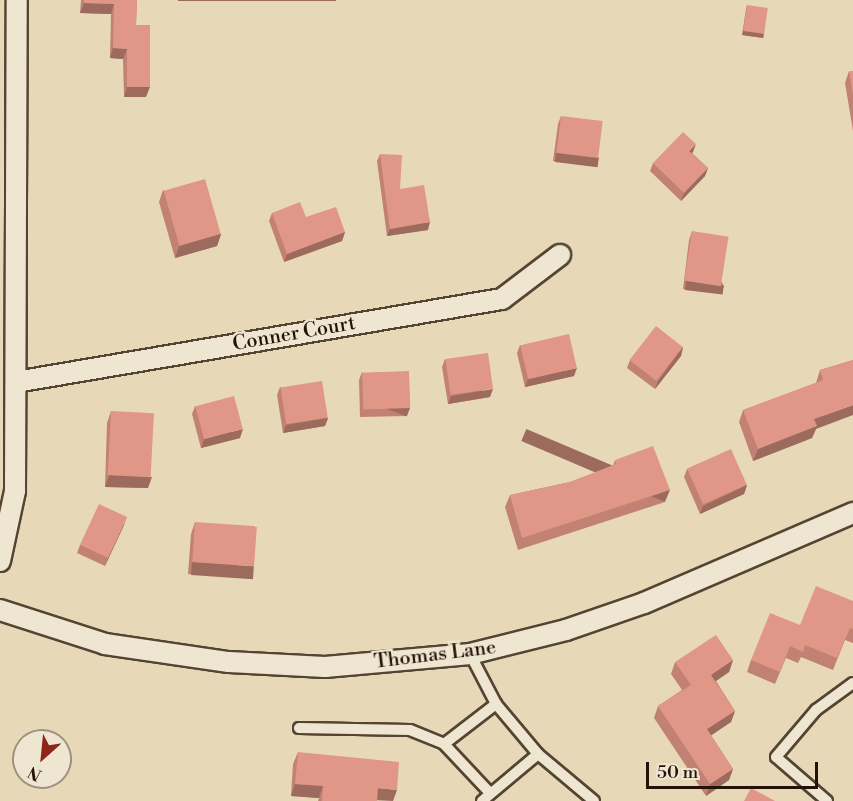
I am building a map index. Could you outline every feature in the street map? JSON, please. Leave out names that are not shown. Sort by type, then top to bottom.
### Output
[{"type":"street","points":[[0,561],[15,491],[17,0]]},
{"type":"street","name":"Conner Court","points":[[16,382],[502,299],[560,255]]},
{"type":"street","name":"Thomas Lane","points":[[0,610],[105,644],[229,662],[325,667],[470,654],[625,610],[853,513]]},
{"type":"lane","points":[[470,654],[496,704],[538,753],[594,801]]},
{"type":"lane","points":[[827,801],[776,757],[816,710],[853,683]]},
{"type":"lane","points":[[444,744],[496,704]]},
{"type":"lane","points":[[299,728],[410,730],[444,744],[486,797],[538,753]]},
{"type":"building","points":[[84,0],[137,0],[136,25],[150,25],[150,87],[127,87],[127,49],[113,48],[114,4],[84,3]]},
{"type":"building","points":[[747,5],[768,8],[764,34],[743,31]]},
{"type":"building","points":[[849,71],[853,71],[853,95]]},
{"type":"building","points":[[561,116],[603,121],[598,158],[556,153]]},
{"type":"building","points":[[683,132],[696,144],[689,151],[708,168],[684,193],[653,163]]},
{"type":"building","points":[[380,154],[402,155],[400,189],[424,185],[430,222],[390,229]]},
{"type":"building","points":[[205,179],[221,234],[179,246],[164,191]]},
{"type":"building","points":[[300,202],[306,217],[336,207],[345,232],[287,254],[272,213]]},
{"type":"building","points":[[692,231],[729,237],[721,286],[684,280]]},
{"type":"building","points":[[656,326],[683,347],[656,381],[630,360]]},
{"type":"building","points":[[569,334],[577,368],[528,379],[520,345]]},
{"type":"building","points":[[488,353],[493,389],[450,395],[445,359]]},
{"type":"building","points":[[853,360],[853,405],[814,419],[817,426],[758,449],[743,410],[823,380],[820,370]]},
{"type":"building","points":[[409,371],[410,408],[363,410],[362,373]]},
{"type":"building","points":[[322,381],[328,418],[286,424],[281,388]]},
{"type":"building","points":[[234,396],[243,429],[204,439],[195,406]]},
{"type":"building","points":[[111,411],[154,413],[151,477],[108,475]]},
{"type":"building","points":[[653,446],[670,490],[522,538],[510,495],[570,482],[616,464],[615,460]]},
{"type":"building","points":[[731,449],[747,485],[703,504],[687,469]]},
{"type":"building","points":[[99,504],[127,517],[108,558],[80,545]]},
{"type":"building","points":[[195,522],[257,526],[254,566],[192,562]]},
{"type":"building","points":[[816,586],[853,601],[853,629],[850,628],[837,658],[805,645],[803,652],[790,646],[780,672],[751,660],[770,613],[800,625]]},
{"type":"building","points":[[716,635],[733,660],[711,675],[735,711],[707,729],[733,769],[710,784],[658,706],[691,685],[675,662]]},
{"type":"building","points":[[298,752],[399,762],[397,790],[378,788],[377,801],[322,801],[323,786],[295,784]]},
{"type":"building","points":[[751,788],[775,801],[744,801]]}]
